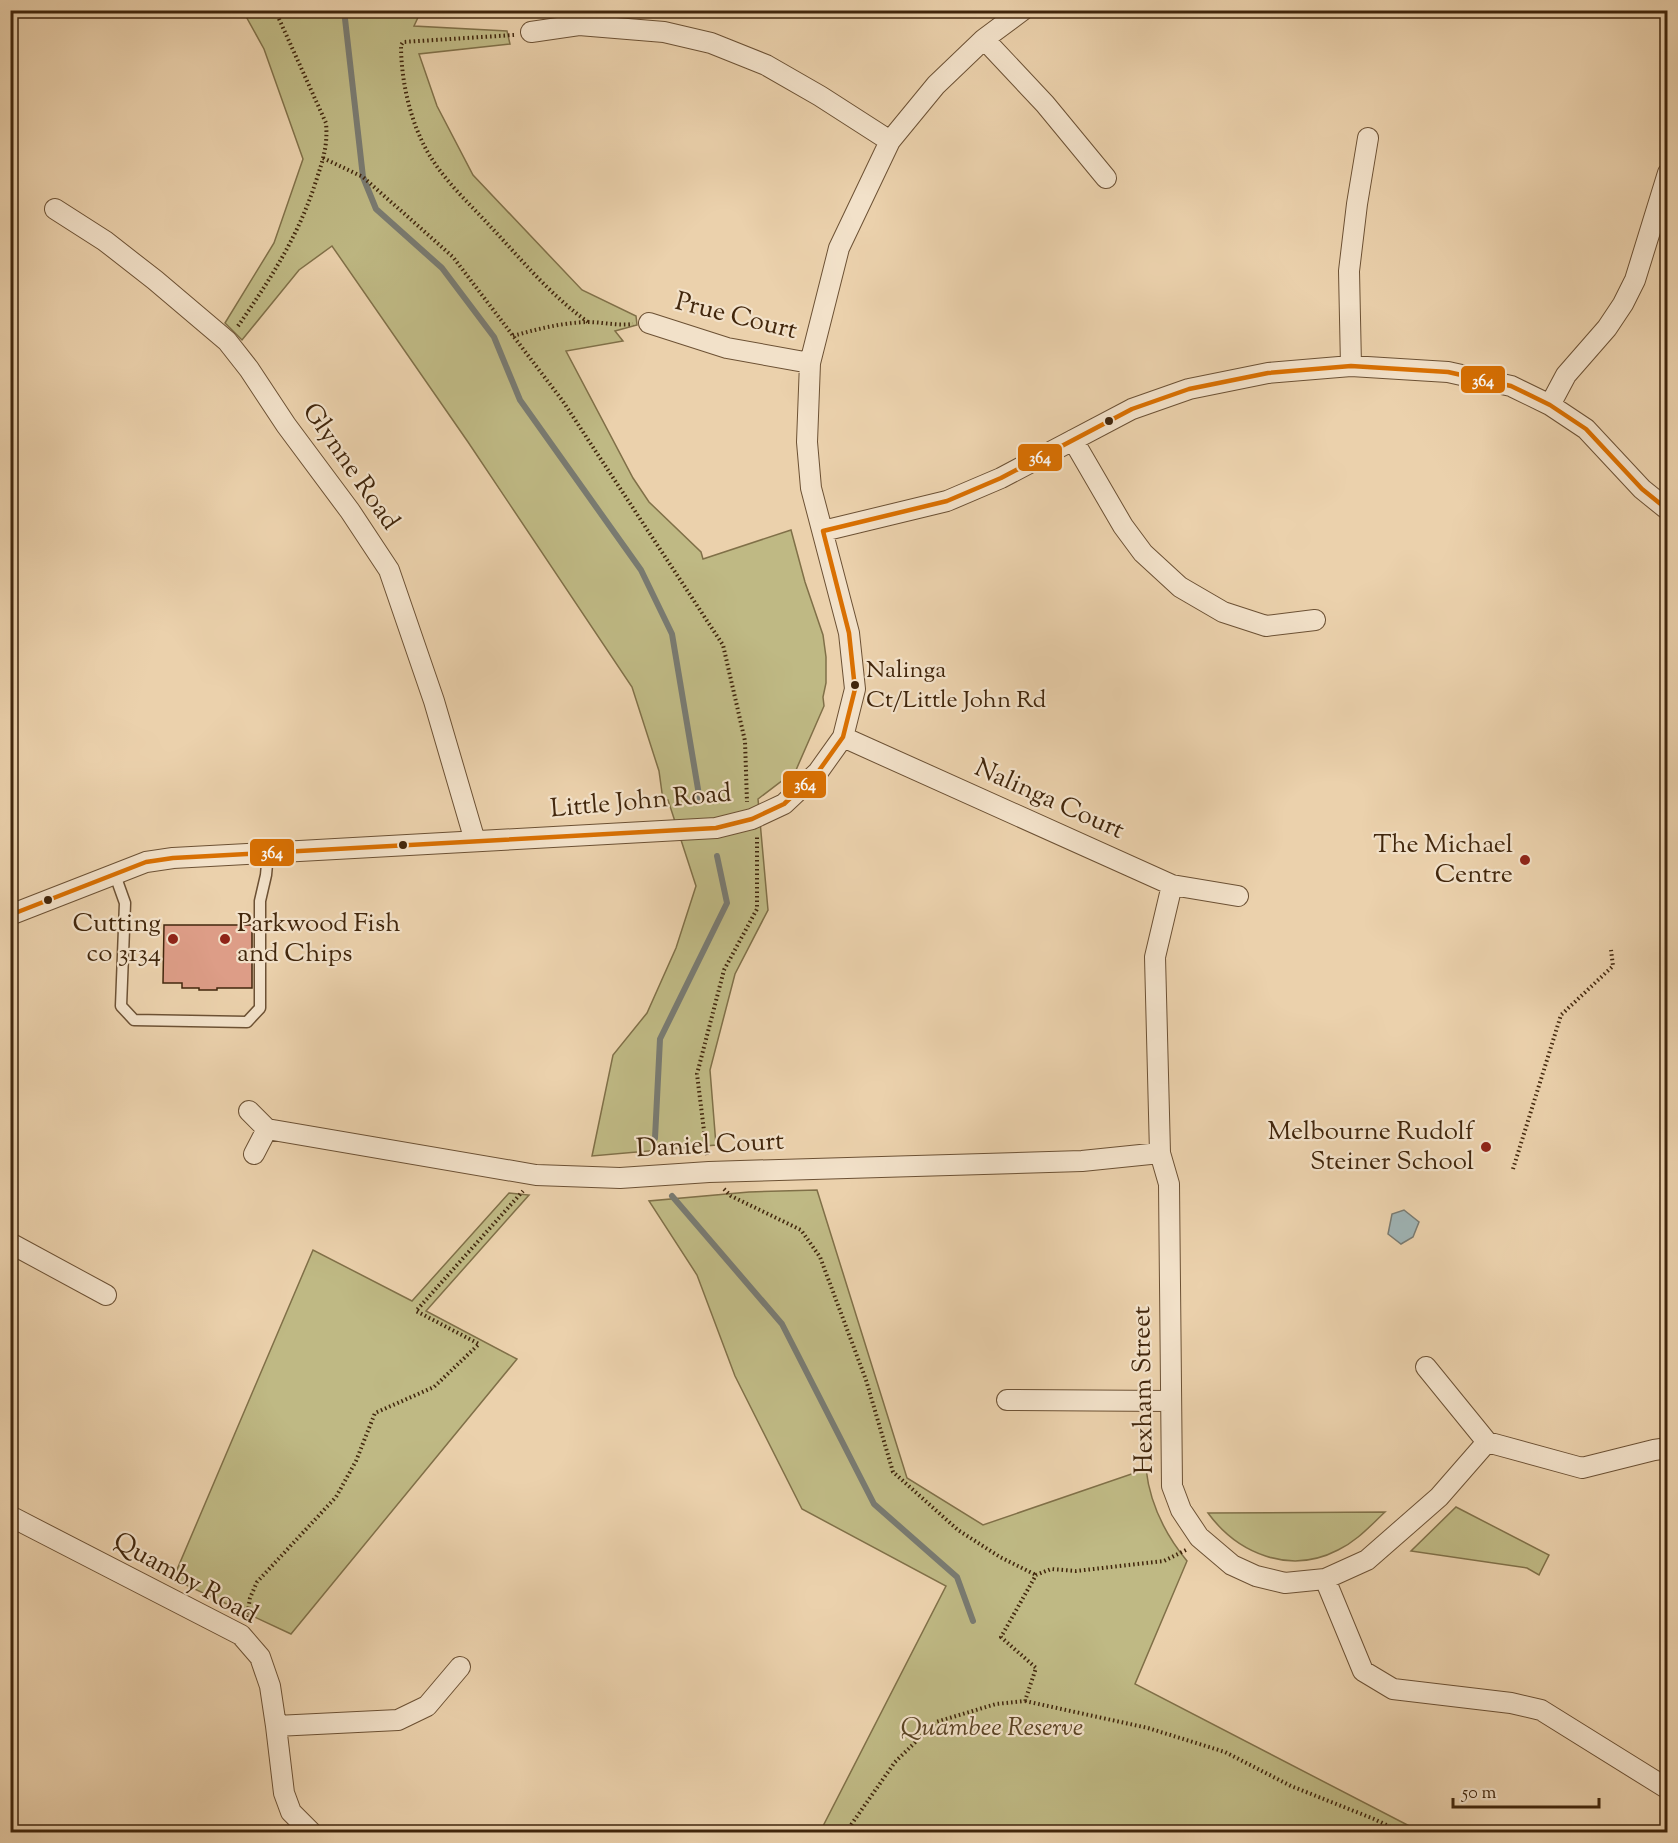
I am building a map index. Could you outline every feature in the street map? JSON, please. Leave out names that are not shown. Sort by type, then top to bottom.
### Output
[{"type":"street","name":"Little John Road","points":[[10,915],[146,862],[164,859],[716,828],[752,819],[784,804],[818,772],[843,736],[855,689],[849,633],[811,488],[807,442],[810,363],[839,248],[890,141],[936,85],[984,39],[1023,10]]},
{"type":"street","points":[[531,32],[579,25],[664,32],[711,43],[766,65],[890,141]]},
{"type":"street","points":[[984,39],[1045,104],[1106,178]]},
{"type":"street","points":[[1351,366],[1350,271],[1357,204],[1368,138]]},
{"type":"street","points":[[1550,405],[1566,375],[1607,328],[1623,304],[1635,280],[1668,173]]},
{"type":"street","name":"Glynne Road","points":[[55,209],[122,254],[227,341],[350,511],[389,570],[434,701],[475,841]]},
{"type":"street","name":"Prue Court","points":[[649,323],[727,348],[810,363]]},
{"type":"street","points":[[823,531],[947,501],[1001,478],[1132,410],[1189,389],[1268,373],[1351,366],[1448,372],[1511,386],[1550,405],[1586,429],[1642,489],[1668,510]]},
{"type":"street","points":[[1074,440],[1123,526],[1143,553],[1180,587],[1223,612],[1266,626],[1315,620]]},
{"type":"street","name":"Nalinga Court","points":[[843,736],[1172,885],[1238,896]]},
{"type":"street","name":"Hexham Street","points":[[1172,885],[1155,957],[1160,1153],[1169,1184],[1172,1486],[1181,1510],[1199,1537],[1232,1565],[1256,1576],[1285,1583],[1325,1579],[1367,1560],[1439,1497],[1487,1442]]},
{"type":"street","points":[[249,1111],[267,1130],[254,1154]]},
{"type":"street","name":"Daniel Court","points":[[267,1130],[536,1175],[620,1178],[709,1172],[1082,1161],[1160,1153]]},
{"type":"street","points":[[10,1243],[106,1295]]},
{"type":"street","points":[[1426,1367],[1487,1442],[1582,1468],[1668,1448]]},
{"type":"street","points":[[1007,1400],[1170,1401]]},
{"type":"street","name":"Quamby Road","points":[[10,1516],[242,1635],[260,1657],[270,1686],[284,1793],[291,1812],[311,1833]]},
{"type":"street","points":[[1325,1579],[1363,1671],[1379,1682],[1393,1689],[1511,1703],[1541,1710],[1668,1790]]},
{"type":"street","points":[[276,1726],[398,1719],[427,1706],[460,1668]]},
{"type":"lane","points":[[115,875],[125,903],[121,1006],[134,1020],[247,1022],[260,1008],[260,901],[268,853]]},
{"type":"path","points":[[227,341],[267,286],[300,225],[327,140],[326,123],[275,10]]},
{"type":"path","points":[[531,32],[506,36],[403,42],[401,45],[402,68],[409,103],[421,139],[438,167],[514,253],[570,310],[588,322]]},
{"type":"path","points":[[323,158],[363,177],[453,257],[562,400],[723,645],[745,741],[746,801]]},
{"type":"path","points":[[513,336],[565,324],[588,322],[621,326],[649,323]]},
{"type":"path","points":[[707,1156],[697,1074],[724,970],[757,909],[757,836]]},
{"type":"path","points":[[1513,1169],[1561,1015],[1613,966],[1611,950]]},
{"type":"path","points":[[242,1635],[250,1598],[257,1582],[336,1497],[356,1461],[375,1413],[434,1387],[479,1344],[416,1311],[536,1175]]},
{"type":"path","points":[[716,1183],[731,1196],[801,1230],[820,1257],[866,1380],[893,1472],[958,1530],[1000,1557],[1036,1575]]},
{"type":"path","points":[[1025,1701],[1036,1668],[1001,1637],[1036,1575],[1051,1569],[1076,1571],[1164,1561],[1186,1550],[1199,1537]]},
{"type":"path","points":[[846,1833],[895,1762],[936,1722],[996,1704],[1025,1701],[1148,1728],[1225,1752],[1291,1786],[1374,1819],[1401,1833]]},
{"type":"green space","points":[[243,11],[421,11],[414,26],[507,31],[510,44],[419,54],[437,106],[473,175],[582,290],[636,316],[637,325],[615,331],[623,341],[566,351],[633,478],[649,502],[701,552],[703,559],[791,530],[823,635],[826,657],[824,706],[796,770],[758,799],[768,910],[735,974],[710,1070],[716,1145],[592,1156],[613,1055],[647,1013],[676,948],[696,886],[668,800],[663,800],[659,771],[632,687],[468,442],[332,246],[299,270],[242,340],[225,323],[274,243],[303,159],[264,49]]},
{"type":"green space","name":"Quambee Reserve","points":[[817,1190],[907,1478],[983,1525],[1146,1469],[1159,1518],[1171,1540],[1187,1561],[1135,1684],[1421,1832],[820,1832],[946,1586],[802,1509],[735,1376],[697,1275],[649,1201],[749,1192]]},
{"type":"green space","points":[[509,1193],[529,1195],[426,1311],[517,1359],[291,1634],[173,1579],[313,1250],[412,1301]]},
{"type":"green space","points":[[1456,1507],[1549,1555],[1539,1575],[1527,1568],[1411,1551]]},
{"type":"green space","points":[[1385,1512],[1345,1546],[1320,1557],[1302,1561],[1266,1556],[1250,1549],[1234,1540],[1208,1513]]},
{"type":"shaded area","points":[[1404,1210],[1419,1222],[1413,1237],[1401,1244],[1388,1234],[1392,1214]]},
{"type":"building","points":[[164,925],[252,925],[252,988],[199,990],[199,988],[182,988],[182,983],[163,983]]},
{"type":"waterway","points":[[344,10],[363,177],[376,209],[442,268],[494,337],[520,400],[641,570],[672,634],[700,801]]},
{"type":"waterway","points":[[655,1138],[660,1039],[727,903],[717,856]]},
{"type":"waterway","points":[[672,1196],[782,1324],[874,1504],[957,1577],[973,1621]]},
{"type":"transit line","name":"364","points":[[823,531],[947,501],[1001,478],[1132,409],[1189,389],[1268,373],[1351,366],[1448,372],[1511,386],[1550,405],[1586,429],[1642,489],[1668,510]]},
{"type":"transit line","name":"364","points":[[10,915],[146,862],[173,858],[716,828],[752,819],[784,804],[818,772],[843,737],[855,689],[849,633],[823,531]]},
{"type":"place","name":"Nalinga Ct/Little John Rd","points":[[855,685]]},
{"type":"place","name":"The Michael Centre","points":[[1525,860]]},
{"type":"place","name":"Cutting co 3134","points":[[173,939]]},
{"type":"place","name":"Parkwood Fish and Chips","points":[[225,939]]},
{"type":"place","name":"Melbourne Rudolf Steiner School","points":[[1486,1147]]}]
